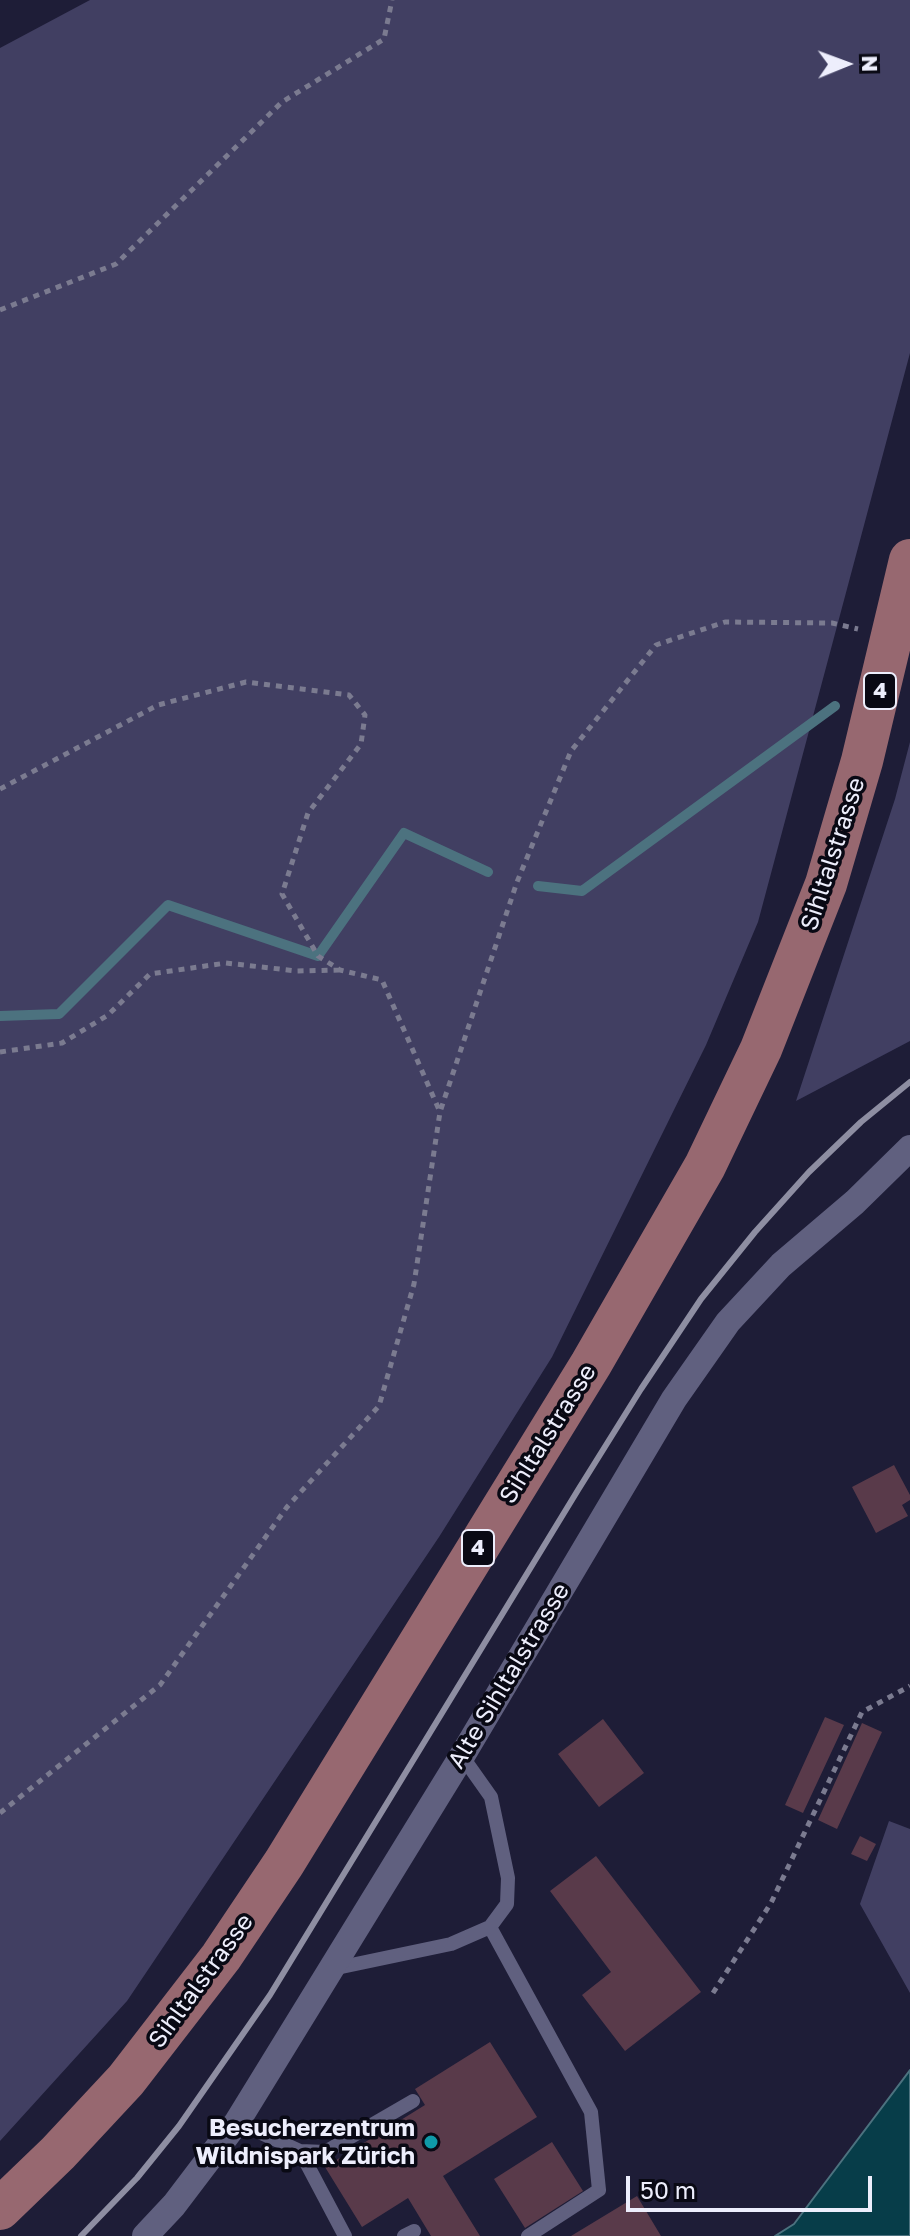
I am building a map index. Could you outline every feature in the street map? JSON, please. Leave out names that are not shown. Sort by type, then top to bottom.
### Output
[{"type":"main road","name":"Sihltalstrasse","points":[[0,2209],[126,2080],[229,1945],[292,1850],[583,1377],[705,1166],[761,1049],[826,884],[866,749],[910,560]]},
{"type":"street","name":"Alte Sihltalstrasse","points":[[145,2236],[174,2205],[237,2122],[462,1756],[674,1399],[728,1322],[781,1265],[855,1202],[910,1148]]},
{"type":"lane","points":[[331,1969],[451,1944],[490,1927],[507,1904],[508,1878],[491,1797],[462,1756]]},
{"type":"lane","points":[[490,1927],[591,2112],[599,2190],[528,2236]]},
{"type":"lane","points":[[237,2122],[300,2151],[325,2152],[413,2101]]},
{"type":"lane","points":[[300,2151],[345,2236]]},
{"type":"path","points":[[0,310],[116,264],[282,102],[384,39],[392,0]]},
{"type":"path","points":[[0,1813],[160,1685],[287,1507],[379,1406],[414,1284],[440,1112],[517,882],[571,751],[656,645],[725,622],[832,623]]},
{"type":"path","points":[[0,789],[158,705],[246,682],[349,695],[365,715],[361,744],[308,813],[282,894],[318,956],[340,970]]},
{"type":"path","points":[[0,1052],[62,1043],[108,1015],[150,974],[226,963],[297,971],[340,970],[382,980],[440,1112]]},
{"type":"path","points":[[713,1993],[771,1903],[862,1712],[910,1686]]},
{"type":"shaded area","points":[[90,0],[910,0],[910,353],[758,922],[706,1045],[552,1357],[439,1537],[127,2001],[0,2141],[0,48]]},
{"type":"shaded area","points":[[910,742],[910,1041],[796,1101],[895,799]]},
{"type":"shaded area","points":[[889,1821],[910,1829],[910,1993],[860,1904]]},
{"type":"water","points":[[910,2070],[910,2236],[775,2236],[794,2224]]},
{"type":"building","points":[[894,1465],[910,1495],[910,1500],[902,1505],[908,1516],[876,1533],[852,1487]]},
{"type":"building","points":[[825,1717],[844,1725],[803,1813],[785,1805]]},
{"type":"building","points":[[603,1719],[644,1773],[599,1807],[558,1754]]},
{"type":"building","points":[[862,1723],[882,1732],[837,1829],[818,1820]]},
{"type":"building","points":[[860,1836],[876,1844],[867,1861],[851,1854]]},
{"type":"building","points":[[596,1856],[701,1992],[625,2051],[582,1995],[611,1972],[550,1891]]},
{"type":"building","name":"Besucherzentrum Wildnispark Zürich","points":[[490,2042],[537,2117],[443,2176],[480,2236],[431,2236],[408,2198],[362,2227],[325,2167],[425,2105],[415,2089]]},
{"type":"building","points":[[552,2142],[583,2191],[525,2228],[494,2179]]},
{"type":"building","points":[[637,2196],[661,2236],[571,2236]]},
{"type":"waterway","points":[[538,886],[582,891],[835,706]]},
{"type":"waterway","points":[[0,1016],[59,1014],[168,905],[318,956],[404,833],[488,872]]},
{"type":"railway","points":[[81,2236],[137,2178],[179,2126],[270,1995],[578,1490],[701,1299],[809,1172],[861,1122],[910,1082]]},
{"type":"place","name":"Besucherzentrum Wildnispark Zürich","points":[[431,2142]]}]
